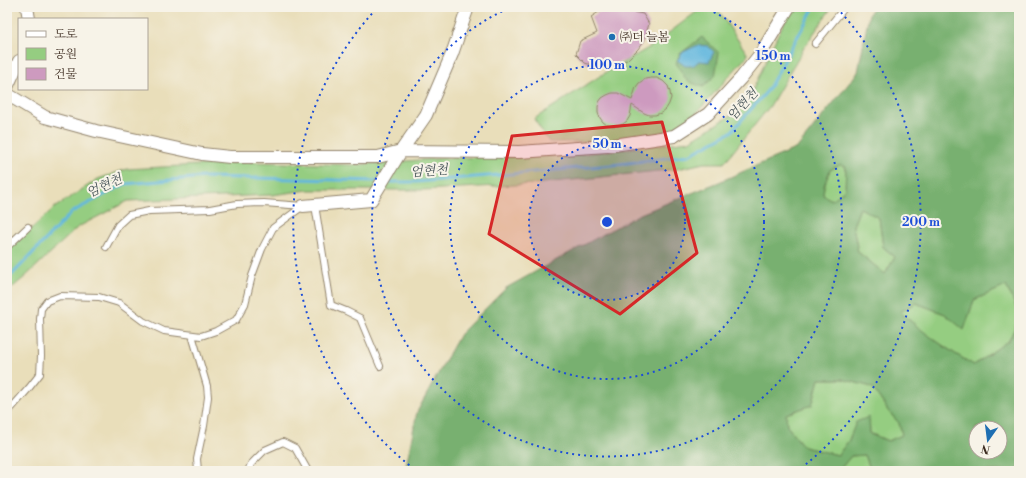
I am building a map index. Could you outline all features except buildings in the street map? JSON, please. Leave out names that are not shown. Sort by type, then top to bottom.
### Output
[{"type":"street","points":[[27,7],[29,18]]},
{"type":"street","points":[[309,205],[371,200],[401,151],[426,115],[452,54],[468,7]]},
{"type":"street","points":[[7,94],[45,117],[96,131],[202,154],[230,157],[378,157],[401,151],[519,152],[607,146],[674,136],[708,114],[741,78],[761,53],[789,7]]},
{"type":"street","points":[[7,87],[18,63]]},
{"type":"lane","points":[[815,44],[845,7]]},
{"type":"lane","points":[[106,247],[118,225],[129,215],[149,211],[210,209],[237,204],[264,203],[309,205]]},
{"type":"lane","points":[[7,413],[40,374],[40,319],[41,309],[47,301],[60,296],[99,297],[119,303],[143,321],[164,331],[200,336],[216,331],[236,320],[245,304],[252,276],[262,249],[273,228],[309,205]]},
{"type":"lane","points":[[309,205],[331,305],[360,318],[380,366]]},
{"type":"lane","points":[[7,246],[28,227]]},
{"type":"lane","points":[[192,335],[207,386],[208,396],[204,426],[197,459],[198,471]]},
{"type":"lane","points":[[248,471],[251,464],[265,450],[283,442],[295,448],[308,471]]},
{"type":"highlighted area","points":[[662,122],[697,253],[620,314],[489,234],[512,136]]},
{"type":"green space","points":[[703,7],[716,7],[748,55],[692,118],[668,132],[601,142],[549,142],[534,119],[603,74],[650,47]]},
{"type":"green space","points":[[793,7],[832,7],[805,46],[770,106],[724,163],[704,163],[677,169],[534,184],[424,190],[308,190],[272,195],[128,201],[78,227],[7,292],[7,251],[54,208],[98,179],[127,169],[252,162],[354,165],[445,158],[566,156],[689,141],[745,107],[778,34]]},
{"type":"green space","points":[[874,7],[1019,7],[1019,153],[1017,160],[1019,162],[1019,313],[1006,286],[974,300],[964,330],[945,314],[916,303],[900,312],[917,327],[974,365],[1009,340],[1019,320],[1019,471],[871,471],[865,455],[851,456],[840,471],[405,471],[417,412],[460,334],[506,288],[638,215],[797,148],[858,72],[869,14]],"holes":[[[840,165],[846,167],[845,190],[832,200],[823,195],[824,186],[830,170]],[[860,208],[879,218],[883,247],[895,257],[885,274],[858,252],[853,226]],[[819,379],[842,379],[872,387],[889,412],[899,423],[902,435],[888,441],[870,434],[869,417],[856,422],[849,440],[838,455],[804,447],[787,426],[786,414],[812,405]]]},
{"type":"green space","points":[[702,37],[719,53],[715,76],[703,87],[687,81],[676,63],[680,54]]},
{"type":"green space","points":[[840,164],[846,167],[845,190],[832,200],[823,195],[824,186],[830,170]]},
{"type":"green space","points":[[860,208],[879,218],[883,247],[895,257],[885,274],[858,252],[853,226]]},
{"type":"green space","points":[[1006,286],[1019,313],[1019,320],[1009,340],[974,365],[926,334],[900,312],[916,303],[945,314],[964,329],[974,300]]},
{"type":"green space","points":[[819,379],[842,379],[872,387],[889,412],[899,423],[902,435],[888,441],[870,433],[869,417],[851,434],[849,440],[838,455],[804,447],[787,426],[786,414],[812,405]]},
{"type":"green space","points":[[865,455],[871,471],[840,471],[851,456]]},
{"type":"water","points":[[698,45],[708,46],[714,52],[709,62],[699,61],[693,66],[685,66],[677,60],[683,52]]},
{"type":"waterway","name":"엄현천","points":[[386,182],[416,182],[511,174],[612,165],[689,155],[731,132],[768,90],[814,7]]},
{"type":"waterway","name":"엄현천","points":[[7,280],[72,212],[125,184],[205,177],[379,181]]},
{"type":"place","name":"㈜더 늘봄","points":[[612,37]]}]
